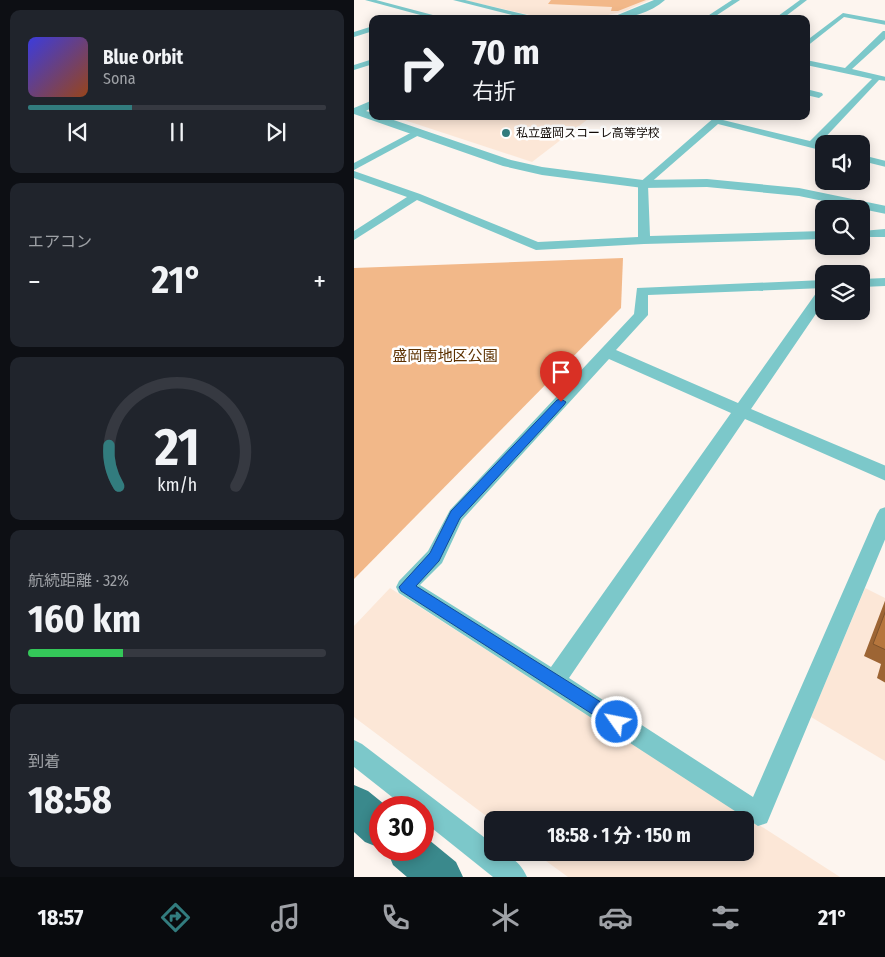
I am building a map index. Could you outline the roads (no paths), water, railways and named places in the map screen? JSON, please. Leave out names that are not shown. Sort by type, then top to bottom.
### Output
[{"type":"highway","points":[[354,805],[369,818]]},
{"type":"highway","points":[[421,861],[440,877]]},
{"type":"street","points":[[456,0],[523,15]]},
{"type":"street","points":[[625,15],[662,0]]},
{"type":"street","points":[[713,15],[737,0]]},
{"type":"street","points":[[783,15],[804,0]]},
{"type":"street","points":[[367,1],[428,15]]},
{"type":"street","points":[[405,15],[415,12]]},
{"type":"street","points":[[810,42],[842,15],[885,23]]},
{"type":"street","points":[[354,35],[369,29]]},
{"type":"street","points":[[846,70],[885,33]]},
{"type":"street","points":[[354,68],[369,62]]},
{"type":"street","points":[[810,63],[882,78]]},
{"type":"street","points":[[812,145],[882,78]]},
{"type":"street","points":[[810,93],[818,95]]},
{"type":"street","points":[[355,111],[369,105]]},
{"type":"street","points":[[355,111],[369,116]]},
{"type":"street","points":[[382,120],[507,163],[542,171],[643,184],[707,183],[799,192],[885,210]]},
{"type":"street","points":[[643,184],[717,120]]},
{"type":"street","points":[[726,120],[815,146]]},
{"type":"street","points":[[354,167],[418,132]]},
{"type":"street","points":[[870,160],[885,164]]},
{"type":"street","points":[[354,174],[416,196],[536,246],[644,240],[815,235]]},
{"type":"street","points":[[643,184],[644,240]]},
{"type":"street","points":[[354,236],[416,196]]},
{"type":"street","points":[[870,234],[885,234]]},
{"type":"street","points":[[870,283],[885,282]]},
{"type":"street","points":[[815,284],[642,291],[641,315],[456,515],[435,557],[406,587],[758,814],[885,514]]},
{"type":"street","points":[[554,681],[742,413],[815,305]]},
{"type":"street","points":[[607,352],[742,413],[885,474]]},
{"type":"street","points":[[354,752],[514,877]]},
{"type":"place","name":"私立盛岡スコーレ高等学校","points":[[506,133]]},
{"type":"park label","name":"盛岡南地区公園","points":[[445,356]]}]
